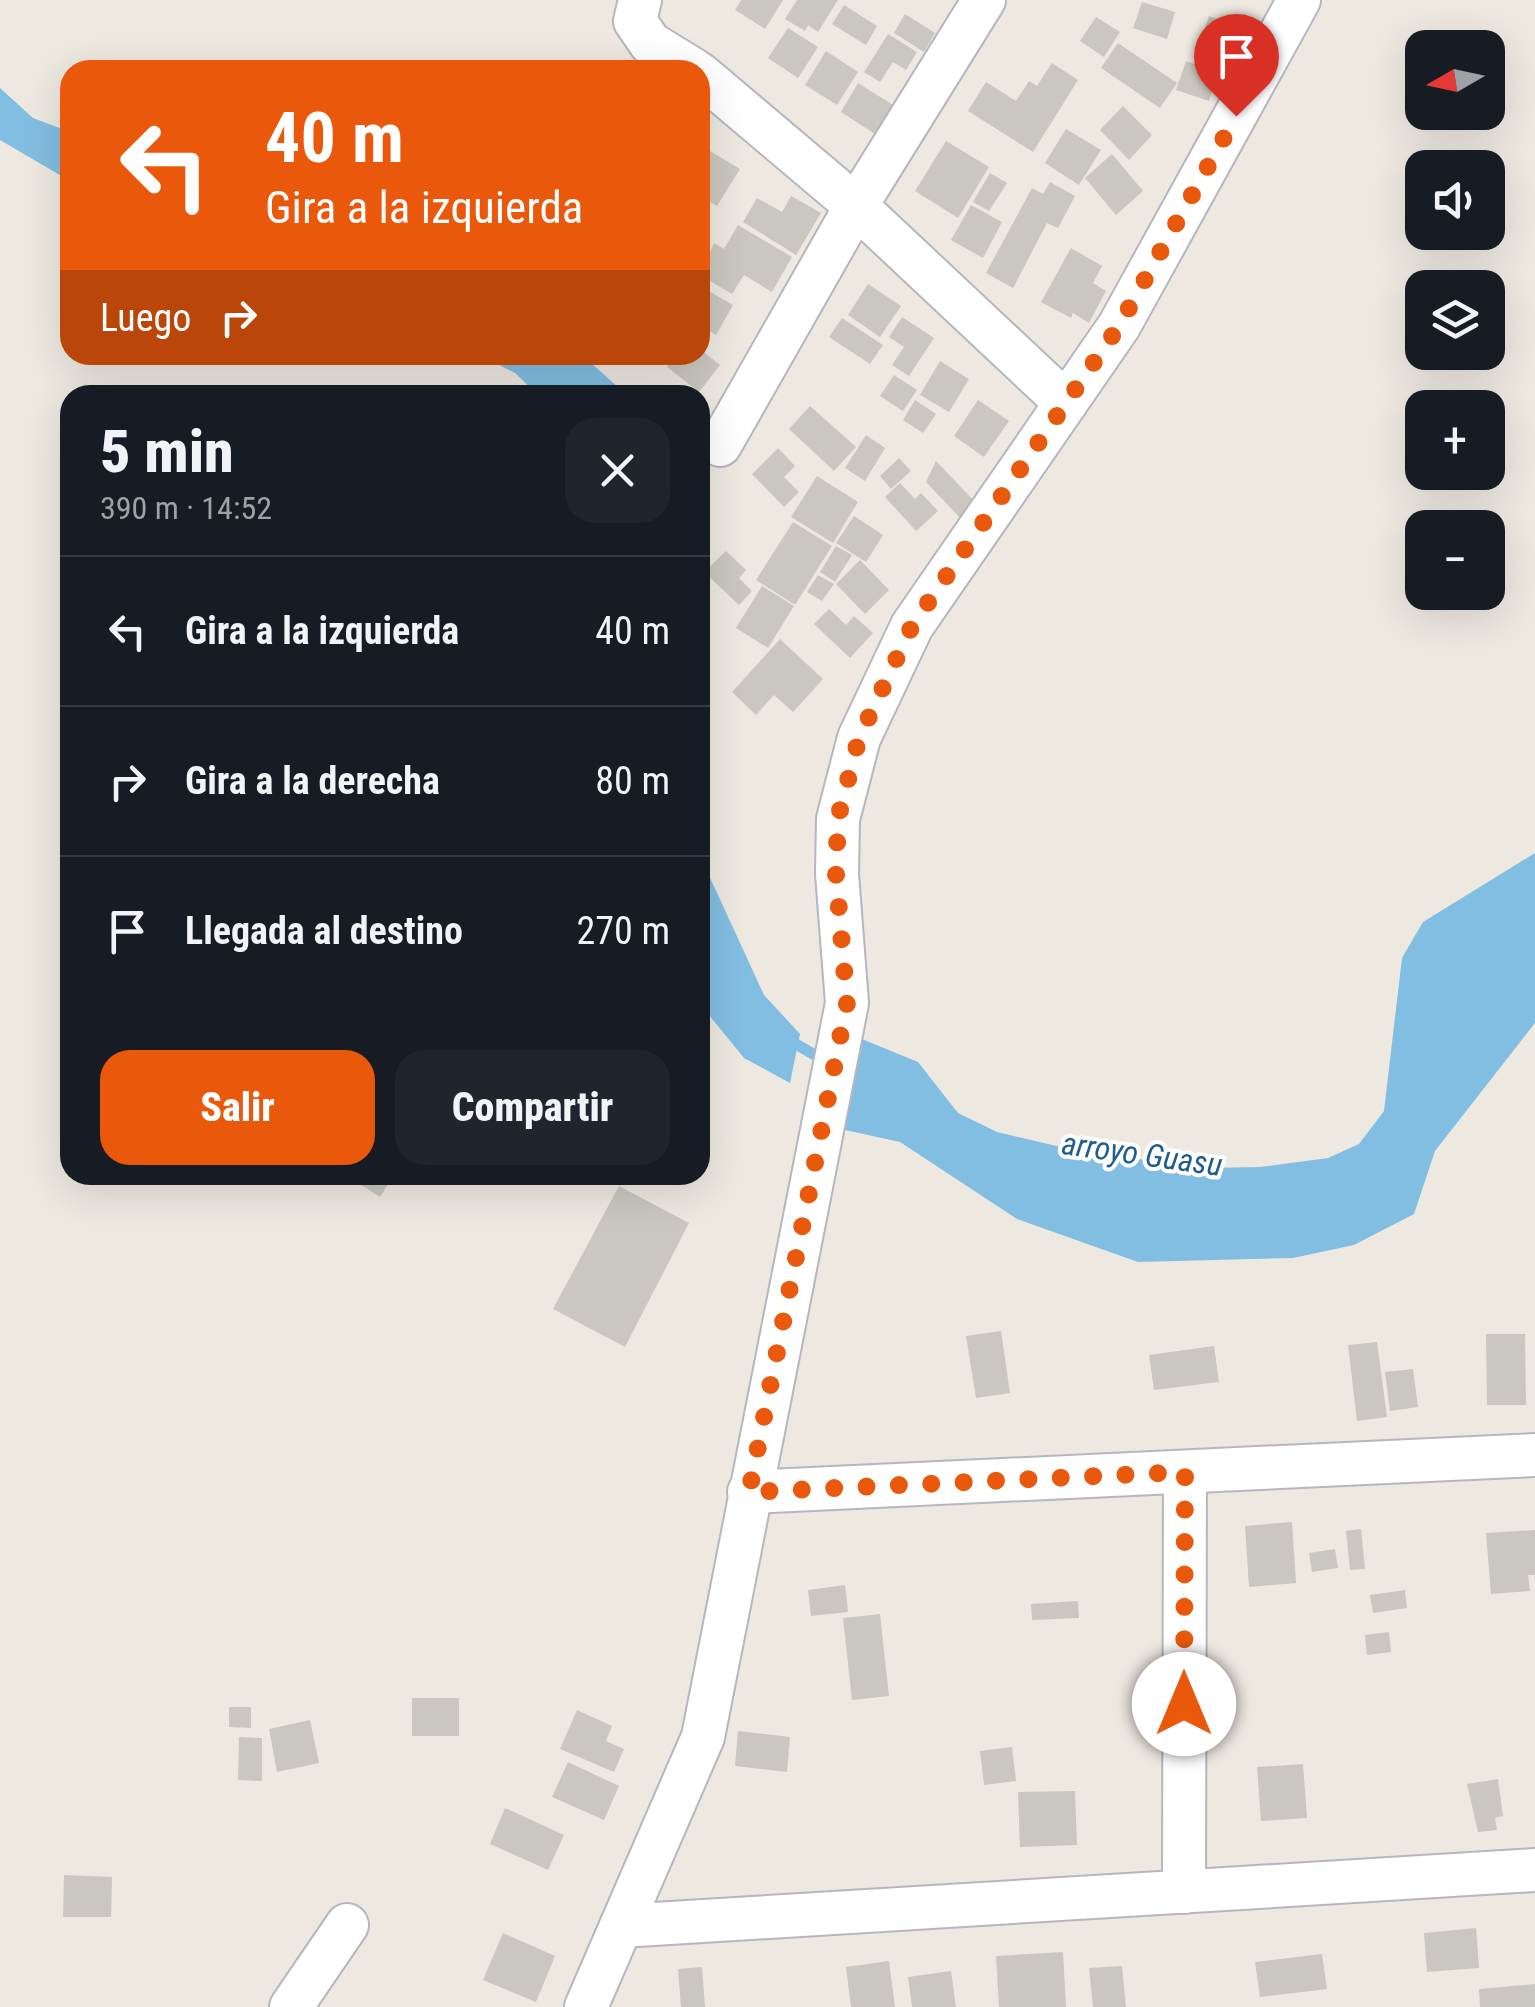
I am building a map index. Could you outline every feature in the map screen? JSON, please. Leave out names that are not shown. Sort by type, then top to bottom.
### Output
[{"type":"street","points":[[640,0],[635,22],[650,43],[678,60]]},
{"type":"street","points":[[720,445],[856,206],[984,0]]},
{"type":"street","points":[[586,2007],[703,1737],[847,1003],[836,874],[838,818],[859,738],[912,626],[1119,326],[1299,0]]},
{"type":"street","points":[[710,83],[856,206],[1066,404]]},
{"type":"street","points":[[749,1492],[1535,1456]]},
{"type":"street","points":[[1184,1892],[1185,1472]]},
{"type":"street","points":[[621,1926],[1535,1870]]},
{"type":"street","points":[[291,2007],[347,1925]]},
{"type":"water","points":[[0,88],[33,118],[60,128],[60,175],[0,140]]},
{"type":"water","points":[[499,365],[593,365],[616,385],[528,385]]},
{"type":"water","points":[[1535,853],[1535,1023],[1435,1151],[1414,1214],[1354,1245],[1293,1258],[1138,1262],[1017,1219],[900,1142],[836,1128],[852,1035],[918,1062],[958,1113],[997,1132],[1078,1151],[1206,1168],[1260,1167],[1328,1158],[1359,1144],[1384,1111],[1402,958],[1423,922]]},
{"type":"water","points":[[710,878],[764,995],[800,1034],[790,1083],[744,1058],[710,1016]]},
{"type":"building","points":[[741,0],[783,0],[765,29],[735,10]]},
{"type":"building","points":[[797,0],[838,0],[818,32],[808,25],[805,31],[785,19]]},
{"type":"building","points":[[1142,2],[1175,12],[1167,39],[1133,28]]},
{"type":"building","points":[[844,5],[877,26],[866,45],[832,24]]},
{"type":"building","points":[[905,14],[935,33],[924,52],[894,33]]},
{"type":"building","points":[[1209,16],[1245,29],[1234,61],[1198,49]]},
{"type":"building","points":[[1096,17],[1120,32],[1104,57],[1080,41]]},
{"type":"building","points":[[788,28],[818,47],[798,78],[768,58]]},
{"type":"building","points":[[888,34],[917,52],[906,70],[893,62],[880,82],[864,72]]},
{"type":"building","points":[[1118,43],[1177,83],[1160,108],[1101,68]]},
{"type":"building","points":[[826,51],[858,72],[837,105],[805,85]]},
{"type":"building","points":[[1186,61],[1218,72],[1209,101],[1176,90]]},
{"type":"building","points":[[1052,63],[1078,80],[1033,152],[968,111],[986,82],[1016,101],[1029,81],[1037,86]]},
{"type":"building","points":[[858,83],[893,105],[875,134],[841,112]]},
{"type":"building","points":[[1123,106],[1152,135],[1129,160],[1100,130]]},
{"type":"building","points":[[1066,129],[1101,150],[1079,185],[1045,163]]},
{"type":"building","points":[[946,141],[989,167],[958,218],[915,191]]},
{"type":"building","points":[[710,151],[740,169],[717,206],[710,202]]},
{"type":"building","points":[[1112,154],[1143,191],[1116,215],[1085,178]]},
{"type":"building","points":[[990,173],[1007,183],[989,211],[973,202]]},
{"type":"building","points":[[1050,182],[1075,196],[1058,228],[1047,223],[1013,288],[986,273],[1032,188],[1043,194]]},
{"type":"building","points":[[791,196],[821,213],[796,255],[743,222],[757,198],[782,212]]},
{"type":"building","points":[[971,205],[1002,222],[983,258],[951,240]]},
{"type":"building","points":[[738,225],[792,257],[772,292],[744,275],[732,294],[710,281],[710,252],[714,243],[724,249]]},
{"type":"building","points":[[1071,248],[1102,266],[1093,283],[1106,291],[1089,323],[1041,302]]},
{"type":"building","points":[[868,284],[901,306],[880,337],[848,315]]},
{"type":"building","points":[[710,292],[733,305],[716,335],[710,331]]},
{"type":"building","points":[[902,317],[934,338],[909,376],[892,365],[904,347],[889,337]]},
{"type":"building","points":[[842,318],[883,345],[870,364],[829,337]]},
{"type":"building","points":[[710,357],[720,365],[704,385],[690,385],[667,367],[710,365]]},
{"type":"building","points":[[940,361],[969,379],[949,412],[920,395]]},
{"type":"building","points":[[894,375],[917,390],[903,411],[880,396]]},
{"type":"building","points":[[915,400],[936,414],[923,433],[903,420]]},
{"type":"building","points":[[978,400],[1009,421],[984,457],[954,436]]},
{"type":"building","points":[[810,406],[856,447],[834,471],[789,429]]},
{"type":"building","points":[[866,435],[885,448],[865,481],[845,468]]},
{"type":"building","points":[[778,448],[795,466],[784,477],[799,492],[784,507],[752,474]]},
{"type":"building","points":[[899,458],[911,471],[891,489],[880,476]]},
{"type":"building","points":[[936,461],[976,503],[964,522],[926,482]]},
{"type":"building","points":[[817,476],[858,502],[833,543],[791,517]]},
{"type":"building","points":[[900,483],[915,499],[921,493],[938,511],[916,531],[885,497]]},
{"type":"building","points":[[854,516],[883,535],[866,562],[836,543]]},
{"type":"building","points":[[793,522],[832,546],[795,605],[756,580]]},
{"type":"building","points":[[836,546],[852,555],[835,582],[820,572]]},
{"type":"building","points":[[726,551],[746,570],[739,578],[752,591],[739,605],[710,578],[710,566]]},
{"type":"building","points":[[860,560],[889,590],[865,614],[836,584]]},
{"type":"building","points":[[818,575],[834,584],[822,601],[807,592]]},
{"type":"building","points":[[762,586],[794,606],[768,648],[736,628]]},
{"type":"building","points":[[829,609],[846,625],[854,616],[873,633],[850,658],[814,624]]},
{"type":"building","points":[[780,639],[823,679],[793,712],[774,695],[756,715],[732,692]]},
{"type":"building","points":[[361,1185],[388,1185],[380,1197]]},
{"type":"building","points":[[619,1186],[689,1223],[625,1347],[553,1309]]},
{"type":"building","points":[[1001,1331],[1010,1393],[976,1398],[966,1336]]},
{"type":"building","points":[[1486,1334],[1525,1334],[1526,1405],[1487,1405]]},
{"type":"building","points":[[1377,1342],[1387,1417],[1357,1421],[1348,1345]]},
{"type":"building","points":[[1214,1346],[1219,1382],[1154,1390],[1149,1355]]},
{"type":"building","points":[[1413,1369],[1418,1407],[1390,1411],[1385,1372]]},
{"type":"building","points":[[1292,1522],[1296,1583],[1249,1587],[1245,1526]]},
{"type":"building","points":[[1361,1529],[1365,1569],[1350,1570],[1346,1531]]},
{"type":"building","points":[[1535,1530],[1535,1575],[1528,1575],[1530,1591],[1491,1594],[1486,1533]]},
{"type":"building","points":[[1335,1549],[1338,1568],[1312,1572],[1309,1553]]},
{"type":"building","points":[[845,1585],[848,1612],[811,1616],[808,1590]]},
{"type":"building","points":[[1405,1590],[1407,1608],[1373,1613],[1370,1595]]},
{"type":"building","points":[[1078,1601],[1079,1618],[1032,1620],[1031,1604]]},
{"type":"building","points":[[880,1614],[889,1696],[852,1700],[843,1618]]},
{"type":"building","points":[[1389,1632],[1391,1652],[1367,1655],[1365,1635]]},
{"type":"building","points":[[412,1698],[459,1698],[459,1736],[412,1736]]},
{"type":"building","points":[[229,1707],[251,1707],[251,1728],[229,1727]]},
{"type":"building","points":[[577,1710],[612,1726],[606,1741],[624,1749],[614,1772],[560,1749]]},
{"type":"building","points":[[310,1720],[319,1763],[277,1772],[269,1729]]},
{"type":"building","points":[[738,1731],[790,1737],[787,1772],[735,1766]]},
{"type":"building","points":[[239,1737],[262,1738],[262,1781],[238,1780]]},
{"type":"building","points":[[1012,1747],[1016,1781],[984,1785],[980,1751]]},
{"type":"building","points":[[568,1762],[619,1786],[604,1820],[552,1797]]},
{"type":"building","points":[[1303,1764],[1307,1818],[1261,1821],[1257,1767]]},
{"type":"building","points":[[1498,1779],[1503,1816],[1495,1818],[1497,1830],[1478,1832],[1467,1784]]},
{"type":"building","points":[[1075,1791],[1077,1845],[1020,1847],[1018,1792]]},
{"type":"building","points":[[505,1808],[564,1835],[548,1870],[490,1844]]},
{"type":"building","points":[[64,1875],[112,1877],[111,1917],[63,1917]]},
{"type":"building","points":[[1476,1928],[1479,1968],[1427,1972],[1424,1933]]},
{"type":"building","points":[[503,1933],[555,1956],[536,2002],[483,1980]]},
{"type":"building","points":[[1063,1952],[1066,2007],[999,2007],[996,1956]]},
{"type":"building","points":[[1322,1954],[1327,1989],[1260,1997],[1255,1962]]},
{"type":"building","points":[[889,1961],[895,2007],[851,2007],[846,1967]]},
{"type":"building","points":[[1122,1966],[1126,2007],[1093,2007],[1089,1968]]},
{"type":"building","points":[[702,1967],[705,2007],[681,2007],[678,1969]]},
{"type":"building","points":[[951,1971],[956,2007],[912,2007],[908,1977]]},
{"type":"building","points":[[1535,1984],[1535,2007],[1480,2007],[1479,1989]]},
{"type":"waterway","name":"arroyo Guasu","points":[[789,1040],[825,1061]]},
{"type":"route","points":[[1184,1704],[1185,1472],[749,1492],[847,1003],[836,874],[838,818],[859,738],[912,626],[1119,326],[1236,116]]}]
